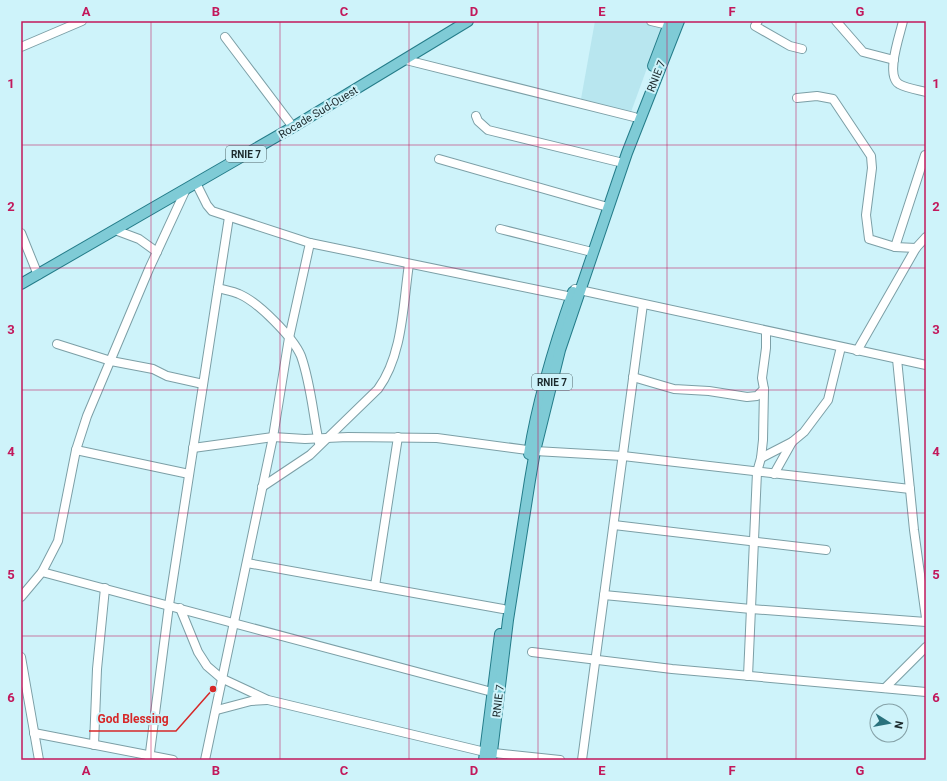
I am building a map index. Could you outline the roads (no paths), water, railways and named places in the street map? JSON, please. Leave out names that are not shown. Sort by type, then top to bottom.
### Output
[{"type":"main road","name":"Rocade Sud-Ouest","points":[[21,284],[293,127],[406,60],[468,21]]},
{"type":"main road","name":"RNIE 7","points":[[488,756],[532,451],[535,416],[559,329],[576,292],[627,153],[678,21]]},
{"type":"main road","name":"RNIE 7","points":[[576,292],[588,251],[634,117],[669,23]]},
{"type":"main road","name":"RNIE 7","points":[[488,756],[492,692],[504,610],[532,451]]},
{"type":"street","points":[[21,48],[82,21]]},
{"type":"street","points":[[651,21],[669,23]]},
{"type":"street","points":[[758,21],[755,26],[790,46],[802,49]]},
{"type":"street","points":[[836,21],[863,52],[894,60]]},
{"type":"street","points":[[903,21],[892,71],[894,78],[898,84],[926,92]]},
{"type":"street","points":[[225,37],[293,127]]},
{"type":"street","points":[[406,60],[634,117]]},
{"type":"street","points":[[797,98],[817,96],[833,99],[871,156],[872,168],[866,215],[868,239],[895,247],[916,248]]},
{"type":"street","points":[[476,116],[488,130],[619,162]]},
{"type":"street","points":[[895,247],[925,156]]},
{"type":"street","points":[[440,159],[604,206]]},
{"type":"street","points":[[196,183],[207,206],[212,211],[310,242],[409,264],[643,304],[926,365]]},
{"type":"street","points":[[21,597],[42,572],[55,546],[62,528],[76,450],[87,416],[156,252],[186,188]]},
{"type":"street","points":[[149,758],[169,605],[229,217]]},
{"type":"street","points":[[500,229],[588,251]]},
{"type":"street","points":[[115,230],[139,239],[156,252]]},
{"type":"street","points":[[21,233],[38,275]]},
{"type":"street","points":[[857,350],[916,248],[926,236]]},
{"type":"street","points":[[206,760],[217,710],[221,678],[273,436],[289,338],[310,242]]},
{"type":"street","points":[[262,487],[319,443],[329,438],[350,415],[378,389],[387,376],[398,338],[409,264]]},
{"type":"street","points":[[218,288],[239,294],[246,298],[272,319],[289,338],[300,356],[319,443]]},
{"type":"street","points":[[582,760],[643,304]]},
{"type":"street","points":[[748,676],[757,472],[761,458],[764,389],[762,378],[766,348],[766,331]]},
{"type":"street","points":[[57,344],[111,361],[150,368],[167,376],[203,384]]},
{"type":"street","points":[[761,458],[792,442],[804,432],[828,400],[840,347]]},
{"type":"street","points":[[897,359],[920,584],[926,618]]},
{"type":"street","points":[[633,377],[674,389],[709,391],[747,397],[757,396],[764,389]]},
{"type":"street","points":[[193,448],[273,436],[319,443]]},
{"type":"street","points":[[375,586],[398,437]]},
{"type":"street","points":[[329,438],[437,438],[532,451],[623,456],[910,488]]},
{"type":"street","points":[[774,474],[792,442]]},
{"type":"street","points":[[76,450],[189,474]]},
{"type":"street","points":[[614,525],[826,550]]},
{"type":"street","points":[[247,562],[504,610]]},
{"type":"street","points":[[42,572],[492,692]]},
{"type":"street","points":[[94,745],[97,669],[105,588]]},
{"type":"street","points":[[604,594],[751,609],[926,622]]},
{"type":"street","points":[[180,608],[202,660],[221,678],[268,700],[488,756],[560,760]]},
{"type":"street","points":[[885,688],[926,647]]},
{"type":"street","points":[[532,652],[748,676],[926,692]]},
{"type":"street","points":[[21,657],[39,760]]},
{"type":"street","points":[[217,710],[251,701],[268,700]]},
{"type":"street","points":[[34,733],[149,758],[173,760]]},
{"type":"place","name":"God Blessing","points":[[213,689]]}]
